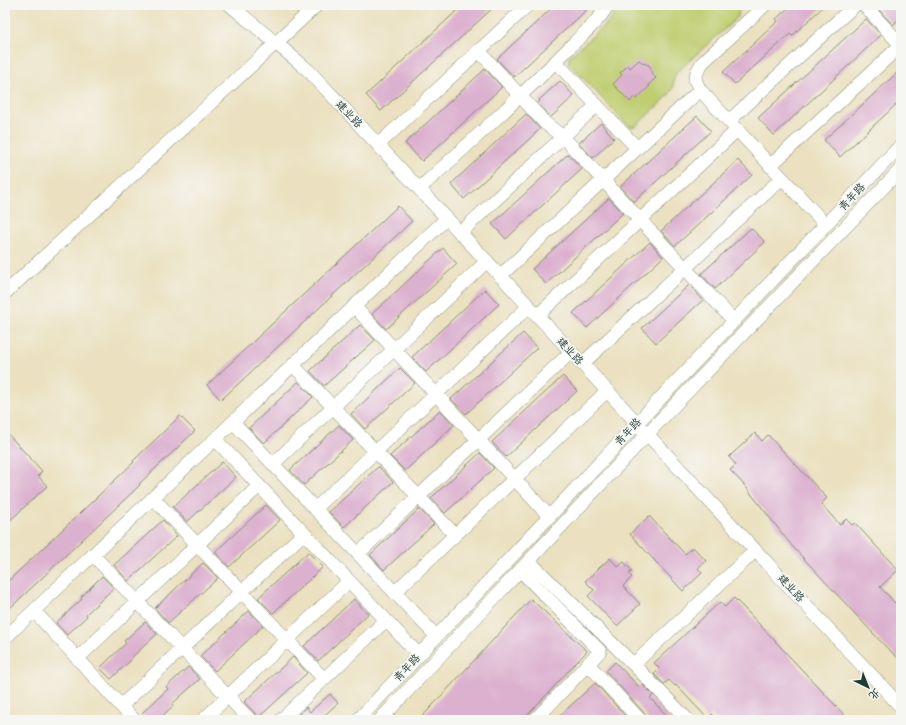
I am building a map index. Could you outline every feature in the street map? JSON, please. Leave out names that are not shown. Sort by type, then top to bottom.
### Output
[{"type":"street","name":"建业路","points":[[230,5],[310,72],[901,707]]},
{"type":"street","points":[[5,294],[317,5]]},
{"type":"street","points":[[378,145],[528,5]]},
{"type":"street","points":[[419,189],[556,62],[598,19],[607,5]]},
{"type":"street","points":[[316,509],[436,394],[640,220],[855,5]]},
{"type":"street","points":[[770,166],[901,45],[864,5]]},
{"type":"street","points":[[757,7],[702,63],[695,80],[700,90],[826,225]]},
{"type":"street","points":[[479,51],[545,123],[563,137],[734,321]]},
{"type":"street","points":[[556,62],[637,148]]},
{"type":"street","points":[[500,276],[700,90]]},
{"type":"street","points":[[460,233],[597,105]]},
{"type":"street","name":"青年路","points":[[358,720],[901,145]]},
{"type":"street","name":"青年路","points":[[380,720],[901,169]]},
{"type":"street","points":[[582,364],[782,178]]},
{"type":"street","points":[[5,638],[446,218]]},
{"type":"street","points":[[273,464],[487,261]]},
{"type":"street","points":[[354,306],[549,516]]},
{"type":"street","points":[[358,554],[572,352]]},
{"type":"street","points":[[293,365],[455,535]]},
{"type":"street","points":[[395,592],[607,391]]},
{"type":"street","points":[[233,422],[436,636]]},
{"type":"street","points":[[215,439],[419,655]]},
{"type":"street","points":[[78,658],[259,486]]},
{"type":"street","points":[[153,498],[324,679]]},
{"type":"street","points":[[121,706],[304,533]]},
{"type":"street","points":[[634,664],[755,551]]},
{"type":"street","points":[[93,555],[250,720]]},
{"type":"street","points":[[525,566],[600,651],[535,720]]},
{"type":"street","points":[[525,566],[634,664],[688,720]]},
{"type":"street","points":[[203,720],[349,581]]},
{"type":"street","points":[[34,611],[134,720]]},
{"type":"street","points":[[281,720],[386,620]]},
{"type":"street","points":[[588,664],[640,720]]},
{"type":"green space","points":[[618,5],[736,5],[739,9],[738,17],[677,72],[674,78],[673,89],[667,97],[636,126],[632,127],[627,125],[569,63],[570,56],[605,25],[613,15]]},
{"type":"building","points":[[463,5],[496,5],[381,111],[366,95]]},
{"type":"building","points":[[555,5],[592,5],[514,77],[497,59]]},
{"type":"building","points":[[791,5],[825,5],[792,36],[790,34],[735,84],[723,72],[778,21],[776,19]]},
{"type":"building","points":[[880,5],[901,5],[901,17],[893,25],[877,8]]},
{"type":"building","points":[[866,19],[881,35],[774,135],[758,118]]},
{"type":"building","points":[[639,60],[649,65],[652,74],[656,78],[636,99],[634,97],[630,102],[613,84],[622,75],[620,73],[628,65],[630,68]]},
{"type":"building","points":[[485,69],[502,87],[422,161],[405,143]]},
{"type":"building","points":[[901,69],[901,100],[840,157],[824,140]]},
{"type":"building","points":[[560,81],[574,96],[551,117],[538,103],[540,101],[539,100]]},
{"type":"building","points":[[526,114],[540,129],[464,199],[451,184]]},
{"type":"building","points":[[697,116],[711,131],[634,202],[620,187]]},
{"type":"building","points":[[601,123],[614,138],[593,158],[579,143]]},
{"type":"building","points":[[568,154],[582,169],[506,239],[492,224]]},
{"type":"building","points":[[738,160],[752,175],[675,246],[661,231]]},
{"type":"building","points":[[609,198],[623,213],[546,284],[532,269]]},
{"type":"building","points":[[398,206],[412,221],[221,400],[207,385]]},
{"type":"building","points":[[751,228],[765,242],[715,289],[701,274]]},
{"type":"building","points":[[650,242],[663,257],[587,328],[573,313]]},
{"type":"building","points":[[443,248],[457,264],[386,329],[372,314]]},
{"type":"building","points":[[689,285],[703,300],[656,343],[642,328]]},
{"type":"building","points":[[485,289],[499,304],[426,372],[412,357]]},
{"type":"building","points":[[360,325],[375,340],[324,386],[310,371]]},
{"type":"building","points":[[523,333],[537,348],[466,414],[451,399]]},
{"type":"building","points":[[400,368],[415,383],[365,429],[351,414]]},
{"type":"building","points":[[563,376],[577,391],[506,457],[492,442]]},
{"type":"building","points":[[298,382],[313,397],[264,443],[249,428]]},
{"type":"building","points":[[440,410],[454,425],[405,471],[390,456]]},
{"type":"building","points":[[180,416],[195,431],[5,613],[5,584],[134,462],[133,461]]},
{"type":"building","points":[[339,425],[353,440],[304,485],[290,470]]},
{"type":"building","points":[[5,431],[42,471],[38,476],[47,486],[5,525]]},
{"type":"building","points":[[755,433],[762,441],[768,435],[827,498],[821,504],[840,525],[846,519],[852,525],[855,523],[898,570],[880,587],[895,603],[901,597],[901,661],[885,646],[792,546],[745,486],[730,470],[736,465],[729,457]]},
{"type":"building","points":[[480,453],[494,468],[445,513],[431,498]]},
{"type":"building","points":[[222,462],[236,477],[187,522],[173,507]]},
{"type":"building","points":[[378,467],[393,482],[344,527],[329,512]]},
{"type":"building","points":[[266,505],[280,520],[229,567],[215,552]]},
{"type":"building","points":[[419,509],[434,524],[384,570],[370,555]]},
{"type":"building","points":[[649,516],[685,554],[693,547],[706,561],[698,568],[702,573],[683,591],[630,534]]},
{"type":"building","points":[[163,520],[177,536],[128,581],[114,565]]},
{"type":"building","points":[[308,552],[323,567],[273,613],[258,598]]},
{"type":"building","points":[[610,558],[618,567],[624,562],[632,571],[629,574],[632,577],[623,586],[640,604],[617,626],[588,596],[594,590],[585,581]]},
{"type":"building","points":[[203,563],[218,578],[168,623],[155,608]]},
{"type":"building","points":[[102,576],[114,588],[86,614],[87,616],[67,635],[56,623],[82,599],[81,597]]},
{"type":"building","points":[[734,598],[849,720],[717,720],[712,714],[708,719],[676,685],[675,686],[669,680],[664,684],[654,674],[659,668],[654,663],[720,602],[725,607]]},
{"type":"building","points":[[354,599],[368,614],[318,661],[304,646]]},
{"type":"building","points":[[531,599],[587,651],[523,720],[419,720]]},
{"type":"building","points":[[249,611],[263,626],[215,671],[200,656]]},
{"type":"building","points":[[145,622],[157,634],[111,679],[100,668],[126,643],[124,641]]},
{"type":"building","points":[[293,657],[307,673],[258,718],[244,702]]},
{"type":"building","points":[[615,662],[639,687],[642,684],[653,695],[650,698],[671,720],[648,720],[646,715],[606,671]]},
{"type":"building","points":[[188,667],[200,679],[172,704],[173,706],[158,720],[148,720],[142,713],[168,689],[166,687]]},
{"type":"building","points":[[595,683],[629,720],[555,720]]},
{"type":"building","points":[[330,694],[338,703],[319,720],[301,720],[298,715],[306,707],[310,712]]}]
